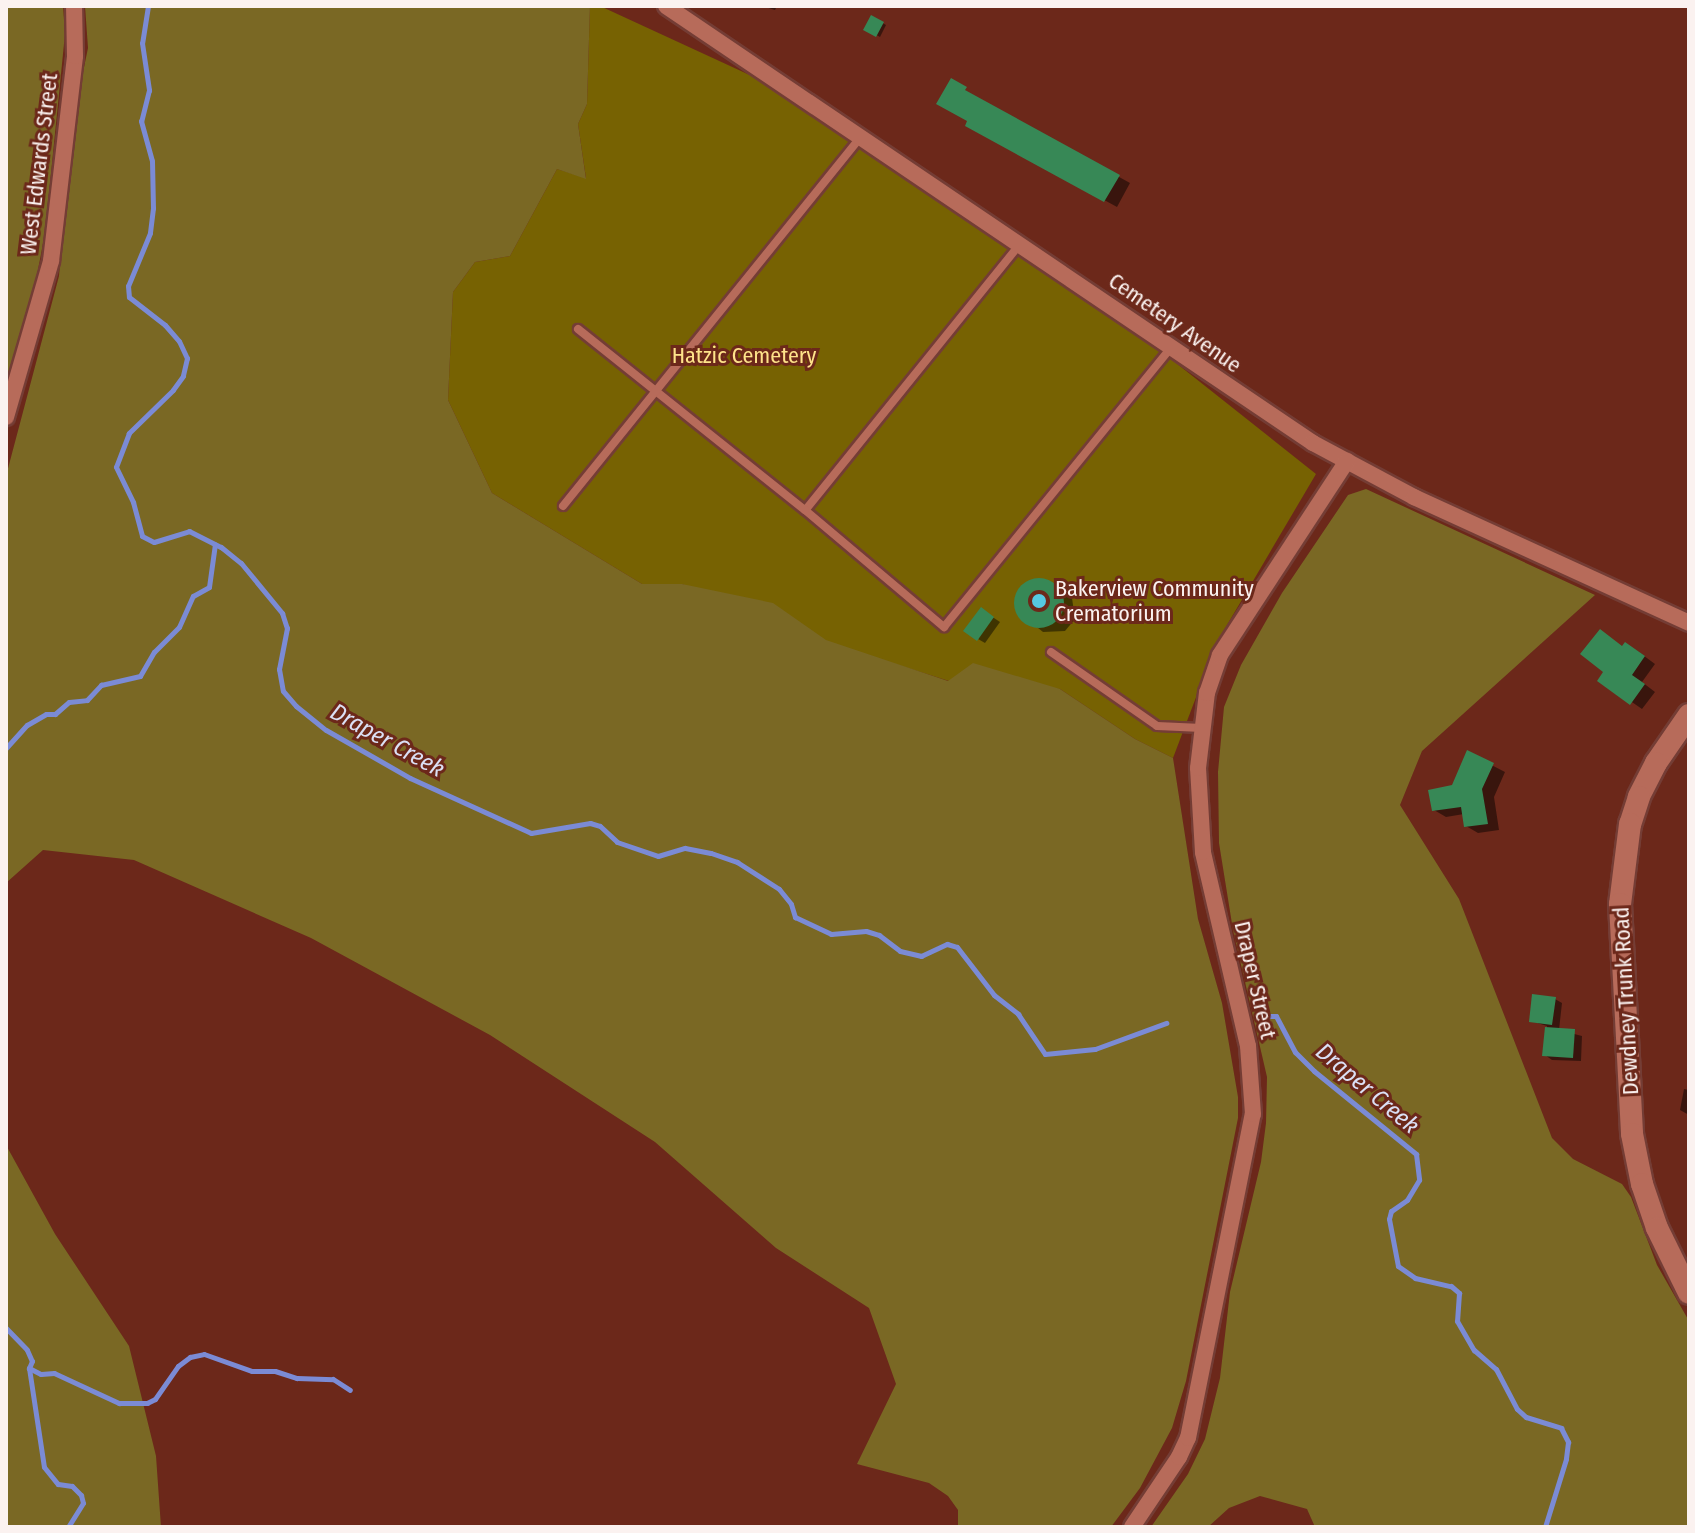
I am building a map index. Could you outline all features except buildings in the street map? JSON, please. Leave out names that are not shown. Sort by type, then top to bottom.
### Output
[{"type":"main road","name":"Dewdney Trunk Road","points":[[1689,715],[1656,763],[1639,797],[1626,849],[1620,904],[1632,1134],[1642,1184],[1657,1228],[1689,1293]]},
{"type":"street","name":"West Edwards Street","points":[[6,417],[51,261],[75,56],[74,6]]},
{"type":"street","name":"Cemetery Avenue","points":[[666,6],[1173,345],[1251,404],[1414,497],[1689,623]]},
{"type":"street","name":"Draper Street","points":[[1132,1527],[1168,1476],[1188,1438],[1253,1114],[1248,1046],[1203,852],[1198,768],[1207,693],[1220,655],[1347,461]]},
{"type":"lane","points":[[563,506],[861,137]]},
{"type":"lane","points":[[805,510],[1021,244]]},
{"type":"lane","points":[[578,329],[805,510],[944,627],[1173,345]]},
{"type":"lane","points":[[1051,652],[1157,726],[1202,728]]},
{"type":"green space","name":"Hatzic Cemetery","points":[[590,6],[600,6],[754,77],[1166,355],[1316,474],[1217,642],[1173,758],[1135,739],[1060,689],[949,681],[832,644],[682,584],[642,584],[492,493],[448,400],[453,292],[475,262],[510,256],[557,169],[586,178],[578,124],[587,104]]},
{"type":"shaded area","points":[[6,6],[63,6],[65,34],[45,233],[33,296],[6,385]]},
{"type":"shaded area","points":[[85,6],[590,6],[587,104],[578,124],[586,179],[557,169],[510,256],[475,262],[453,292],[448,400],[492,493],[642,584],[682,584],[773,603],[826,640],[948,681],[973,663],[1060,689],[1135,739],[1173,758],[1198,919],[1222,1003],[1238,1097],[1238,1118],[1186,1381],[1172,1428],[1140,1488],[1111,1527],[958,1527],[958,1510],[948,1496],[929,1483],[857,1464],[896,1384],[869,1308],[776,1248],[655,1142],[490,1035],[311,938],[134,860],[43,850],[6,883],[6,476],[59,276],[71,130],[88,48]]},
{"type":"shaded area","points":[[1366,489],[1595,595],[1422,751],[1400,805],[1459,899],[1552,1138],[1573,1159],[1622,1184],[1631,1197],[1657,1265],[1689,1321],[1689,1527],[1315,1527],[1307,1509],[1260,1496],[1229,1508],[1208,1527],[1151,1527],[1188,1474],[1205,1439],[1220,1378],[1230,1292],[1261,1162],[1266,1123],[1267,1077],[1233,930],[1219,843],[1218,772],[1224,707],[1241,665],[1282,593],[1348,495]]},
{"type":"shaded area","points":[[6,1145],[55,1234],[129,1346],[156,1456],[161,1527],[6,1527]]},
{"type":"waterway","name":"Draper Creek","points":[[148,6],[142,43],[149,90],[141,121],[152,161],[153,208],[150,233],[128,286],[129,297],[165,325],[179,341],[187,358],[183,376],[173,390],[129,433],[116,467],[133,502],[142,536],[154,542],[189,531],[221,547],[241,563],[282,613],[287,628],[279,669],[283,691],[296,706],[326,730],[410,778],[531,833],[590,823],[600,826],[617,842],[658,856],[685,848],[711,853],[737,862],[779,889],[791,904],[795,917],[831,934],[866,931],[879,935],[900,951],[921,956],[947,944],[957,947],[994,995],[1018,1014],[1045,1054],[1095,1049],[1166,1023]]},
{"type":"waterway","points":[[6,748],[27,725],[46,714],[55,714],[69,702],[87,700],[101,685],[140,676],[154,652],[179,627],[193,596],[209,587],[215,544]]},
{"type":"waterway","name":"Draper Creek","points":[[1270,1016],[1276,1016],[1295,1052],[1314,1071],[1416,1154],[1419,1180],[1407,1200],[1391,1211],[1389,1219],[1398,1266],[1415,1278],[1451,1286],[1459,1293],[1457,1321],[1474,1350],[1496,1369],[1517,1409],[1526,1417],[1561,1428],[1568,1442],[1566,1459],[1545,1527]]},
{"type":"waterway","points":[[6,1328],[27,1350],[32,1361],[29,1368],[44,1467],[58,1484],[72,1486],[81,1495],[83,1503],[68,1527]]},
{"type":"waterway","points":[[29,1368],[41,1374],[54,1373],[119,1403],[147,1403],[155,1399],[178,1366],[190,1357],[204,1354],[252,1371],[275,1371],[297,1378],[333,1379],[350,1390]]},
{"type":"place","name":"Bakerview Community Crematorium","points":[[1039,601]]}]
